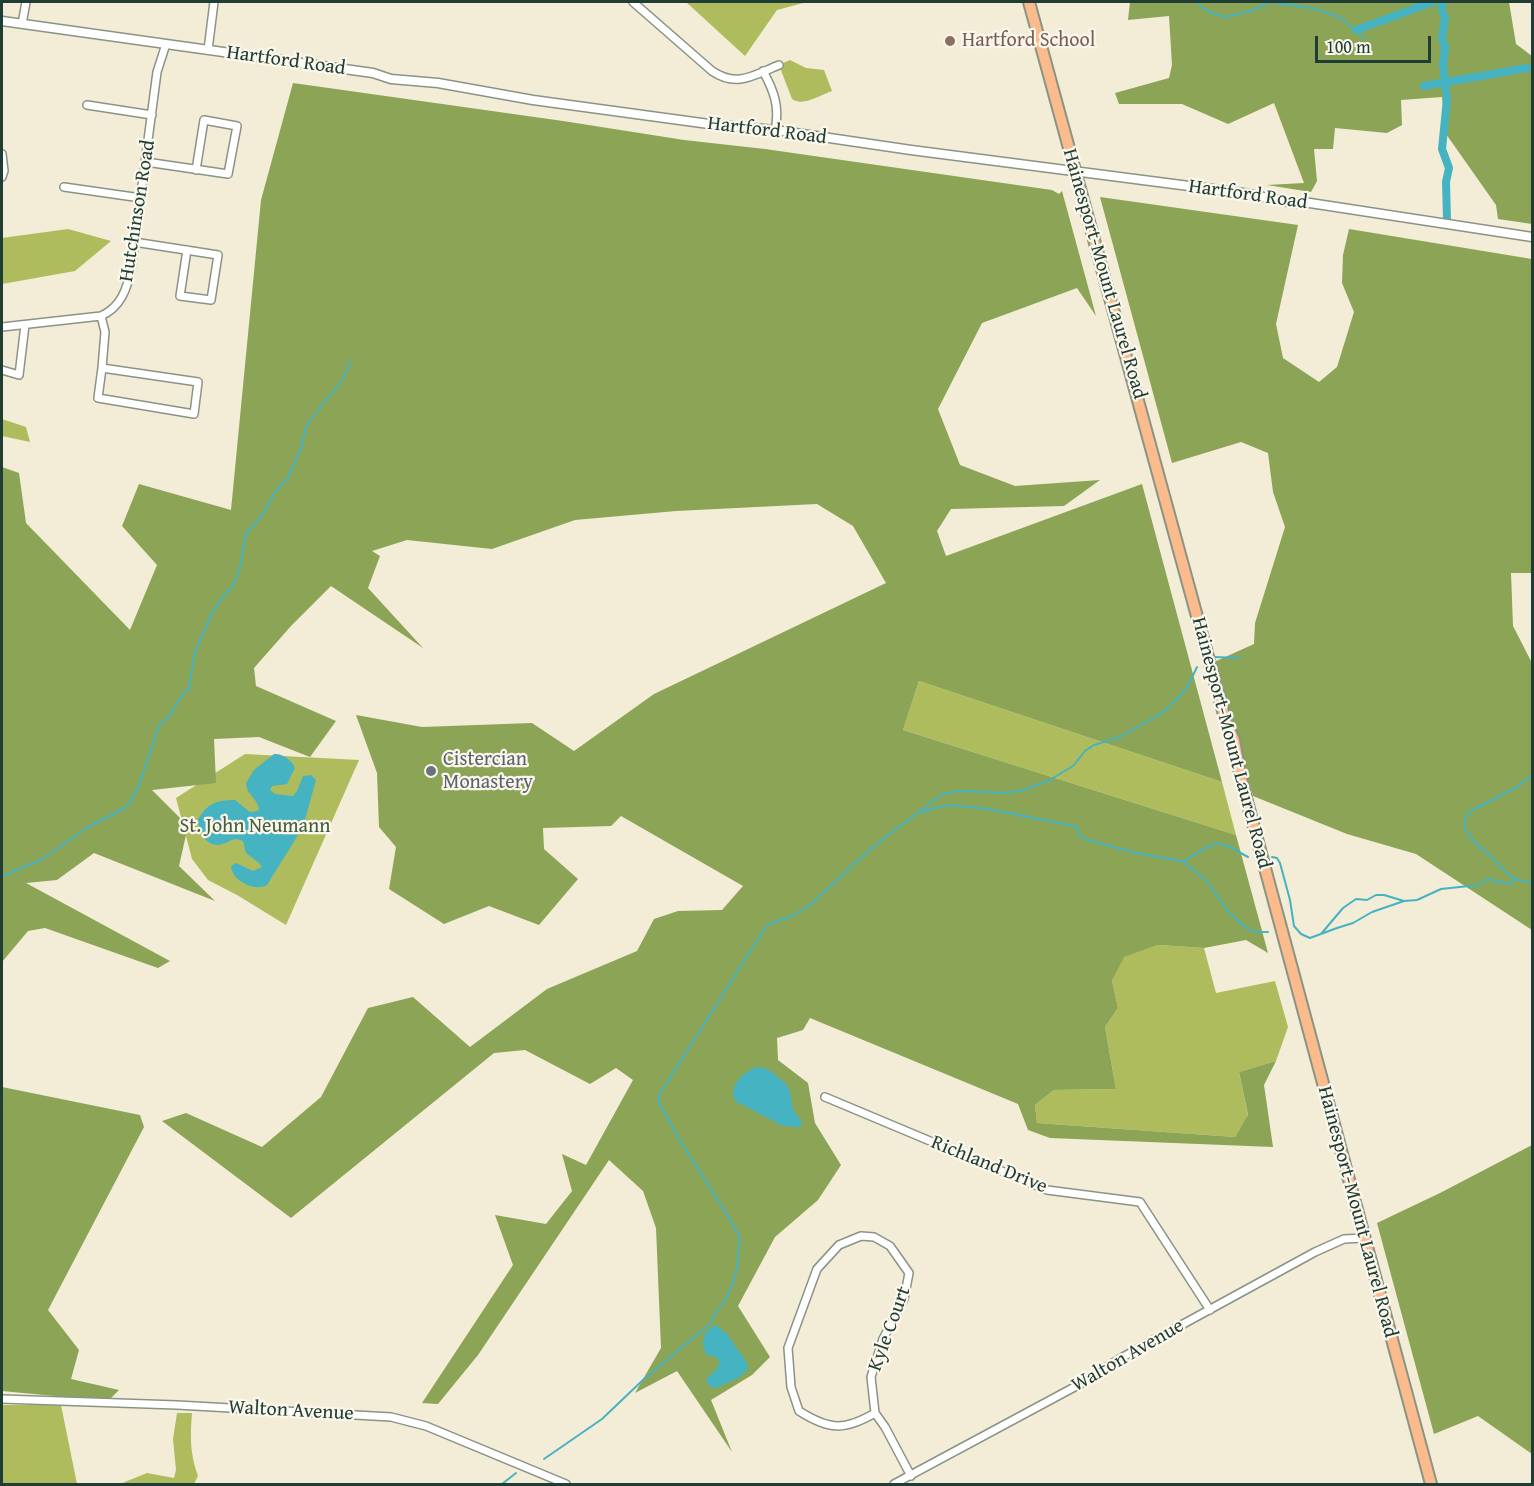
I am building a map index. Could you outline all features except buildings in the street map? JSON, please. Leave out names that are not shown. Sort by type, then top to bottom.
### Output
[{"type":"main road","name":"Hainesport-Mount Laurel Road","points":[[1029,2],[1226,722],[1234,740],[1241,779],[1431,1485]]},
{"type":"street","points":[[22,24],[26,2]]},
{"type":"street","points":[[208,50],[214,2]]},
{"type":"street","points":[[633,2],[718,76],[735,81],[779,65]]},
{"type":"street","name":"Hartford Road","points":[[2,21],[374,73],[391,79],[438,83],[611,111],[775,130],[1243,193],[1294,203],[1310,203],[1533,237]]},
{"type":"street","name":"Hutchinson Road","points":[[101,316],[113,308],[124,295],[129,278],[157,72],[166,44]]},
{"type":"street","points":[[763,71],[776,100],[775,130]]},
{"type":"street","points":[[87,105],[152,115]]},
{"type":"street","points":[[146,162],[196,170],[228,174],[237,126],[204,120],[196,170]]},
{"type":"street","points":[[2,154],[4,171],[2,177]]},
{"type":"street","points":[[64,187],[141,198]]},
{"type":"street","points":[[134,242],[187,250],[218,255],[212,300],[180,296],[187,250]]},
{"type":"street","points":[[2,327],[101,316],[105,332],[98,398],[194,414],[198,382],[102,368]]},
{"type":"street","points":[[2,370],[19,375],[25,325]]},
{"type":"street","name":"Richland Drive","points":[[825,1097],[1047,1190],[1140,1202],[1210,1310]]},
{"type":"street","name":"Kyle Court","points":[[875,1413],[853,1424],[836,1427],[825,1424],[799,1411],[791,1387],[788,1348],[817,1269],[839,1245],[861,1236],[874,1237],[891,1246],[909,1273],[904,1299],[882,1339],[871,1377],[875,1413],[911,1476]]},
{"type":"street","name":"Walton Avenue","points":[[894,1485],[1082,1383],[1121,1358],[1338,1241],[1365,1238]]},
{"type":"street","name":"Walton Avenue","points":[[2,1399],[177,1405],[391,1417],[426,1426],[566,1485]]},
{"type":"green space","points":[[686,2],[807,2],[777,10],[745,56]]},
{"type":"green space","points":[[1130,2],[1509,2],[1516,44],[1532,56],[1532,224],[1498,219],[1496,205],[1446,134],[1442,97],[1401,100],[1402,125],[1387,133],[1335,128],[1333,149],[1314,149],[1317,181],[1311,192],[1267,185],[1304,183],[1274,103],[1228,124],[1182,104],[1119,104],[1115,93],[1169,78],[1172,65],[1169,16],[1128,20]]},
{"type":"green space","points":[[790,60],[806,68],[824,70],[832,91],[812,100],[801,102],[792,99],[779,65]]},
{"type":"green space","points":[[293,83],[684,140],[765,149],[1052,190],[1059,194],[1062,191],[1096,316],[1077,288],[982,323],[938,409],[960,465],[1015,486],[1100,480],[1064,506],[951,509],[937,531],[946,556],[1142,484],[1222,782],[919,681],[903,730],[1236,835],[1268,953],[1246,940],[1204,948],[1158,945],[1124,957],[1112,981],[1118,1008],[1105,1027],[1116,1089],[1054,1090],[1035,1105],[1037,1123],[1235,1137],[1248,1115],[1239,1072],[1276,1061],[1264,1085],[1273,1147],[1050,1138],[1028,1130],[1018,1104],[810,1018],[803,1030],[777,1038],[778,1060],[808,1083],[815,1123],[841,1165],[818,1200],[775,1237],[738,1306],[770,1357],[752,1375],[711,1400],[732,1452],[677,1371],[635,1393],[661,1348],[656,1228],[643,1191],[609,1160],[478,1355],[438,1404],[422,1403],[513,1265],[495,1215],[546,1224],[572,1191],[562,1154],[586,1165],[633,1080],[616,1068],[590,1084],[525,1050],[494,1053],[291,1218],[162,1121],[186,1113],[262,1147],[321,1097],[368,1008],[413,997],[470,1047],[547,989],[637,951],[654,919],[678,911],[722,910],[743,886],[621,816],[611,826],[543,828],[544,849],[578,879],[539,925],[489,906],[444,924],[389,889],[396,847],[379,827],[377,773],[356,715],[422,727],[532,723],[574,751],[654,694],[886,583],[853,526],[817,504],[676,511],[575,520],[492,549],[407,540],[372,551],[380,556],[368,588],[423,648],[331,586],[254,668],[256,686],[336,721],[310,757],[259,737],[214,739],[216,783],[152,790],[188,826],[179,866],[215,901],[94,853],[57,880],[26,883],[170,961],[158,968],[45,928],[28,931],[2,962],[2,467],[19,473],[26,523],[130,630],[157,565],[122,526],[139,484],[231,510],[261,200]]},
{"type":"green space","points":[[1100,197],[1298,225],[1276,324],[1283,358],[1319,382],[1337,367],[1354,312],[1342,283],[1343,255],[1349,229],[1532,259],[1532,573],[1511,573],[1513,626],[1532,663],[1532,930],[1416,854],[1347,834],[1253,796],[1212,663],[1254,644],[1255,623],[1285,527],[1273,492],[1268,453],[1241,442],[1172,463]]},
{"type":"green space","points":[[68,229],[111,241],[75,271],[2,284],[2,238]]},
{"type":"green space","points":[[2,419],[26,427],[30,442],[2,436]]},
{"type":"green space","points":[[919,681],[1222,782],[1236,835],[903,730]]},
{"type":"green space","name":"St. John Neumann","points":[[245,754],[359,760],[286,925],[208,880],[192,859],[176,798]]},
{"type":"green space","points":[[1158,945],[1204,948],[1216,993],[1275,981],[1288,1027],[1276,1061],[1239,1072],[1248,1116],[1235,1137],[1037,1123],[1035,1105],[1054,1090],[1116,1089],[1105,1027],[1118,1008],[1112,981],[1123,957]]},
{"type":"green space","points":[[2,1087],[140,1115],[144,1127],[48,1310],[79,1350],[71,1379],[119,1390],[108,1401],[2,1391]]},
{"type":"green space","points":[[1532,1145],[1532,1454],[1478,1416],[1434,1434],[1377,1223]]},
{"type":"green space","points":[[2,1405],[61,1405],[77,1484],[2,1484]]},
{"type":"green space","points":[[177,1413],[192,1413],[191,1445],[198,1476],[194,1484],[120,1484],[147,1473],[174,1478],[176,1470],[173,1439]]},
{"type":"water","points":[[274,754],[292,762],[295,768],[287,784],[272,786],[270,790],[275,794],[293,796],[303,776],[311,775],[316,780],[303,827],[267,885],[256,887],[245,884],[232,871],[231,866],[236,863],[253,871],[262,867],[246,853],[243,841],[236,839],[220,845],[213,844],[203,836],[198,819],[209,806],[223,801],[235,800],[250,812],[257,811],[258,805],[246,783],[254,770]]},
{"type":"water","points":[[757,1067],[768,1069],[786,1084],[790,1091],[793,1110],[802,1122],[800,1127],[783,1126],[735,1101],[733,1095],[738,1080]]},
{"type":"water","points":[[716,1325],[727,1334],[747,1363],[748,1369],[740,1377],[716,1388],[709,1386],[706,1380],[718,1367],[719,1361],[716,1357],[706,1354],[703,1341],[708,1330]]},
{"type":"waterway","points":[[1196,2],[1209,12],[1225,17],[1254,10],[1270,2],[1316,9],[1339,17],[1366,39]]},
{"type":"waterway","points":[[1356,30],[1433,2]]},
{"type":"waterway","points":[[1442,2],[1445,19],[1442,38],[1445,47],[1443,65],[1447,99],[1442,149],[1449,168],[1446,182],[1447,219]]},
{"type":"waterway","points":[[1424,86],[1527,68]]},
{"type":"waterway","points":[[2,876],[41,860],[88,827],[130,803],[140,783],[159,725],[169,717],[181,696],[189,689],[195,652],[212,613],[233,586],[240,567],[246,533],[262,516],[275,492],[288,478],[302,445],[306,427],[343,379],[350,361]]},
{"type":"waterway","points":[[1213,657],[1240,658]]},
{"type":"waterway","points":[[544,1459],[602,1419],[644,1379],[712,1322],[713,1316],[724,1302],[732,1286],[737,1268],[740,1238],[682,1144],[659,1103],[659,1095],[765,928],[810,905],[874,846],[941,795],[958,791],[1005,793],[1024,790],[1048,781],[1073,766],[1085,751],[1094,745],[1120,737],[1162,713],[1188,686],[1197,667]]},
{"type":"waterway","points":[[1532,775],[1517,787],[1469,812],[1464,824],[1475,842],[1508,873],[1518,880],[1532,882]]},
{"type":"waterway","points":[[921,813],[953,805],[988,809],[1070,825],[1076,827],[1080,836],[1085,839],[1135,853],[1182,861],[1206,880],[1227,910],[1245,927],[1254,932],[1268,932]]},
{"type":"waterway","points":[[1182,861],[1217,843],[1248,857]]},
{"type":"waterway","points":[[1272,857],[1277,858],[1280,863],[1294,926],[1301,934],[1310,938],[1404,901]]},
{"type":"waterway","points":[[1321,934],[1343,908],[1356,899],[1367,900],[1376,895],[1384,895],[1404,901],[1417,900],[1441,889],[1478,885],[1488,879],[1510,884],[1516,878]]},
{"type":"waterway","points":[[502,1484],[516,1473]]},
{"type":"place","name":"Hartford School","points":[[950,41]]},
{"type":"place","name":"Cistercian Monastery","points":[[431,771]]}]
